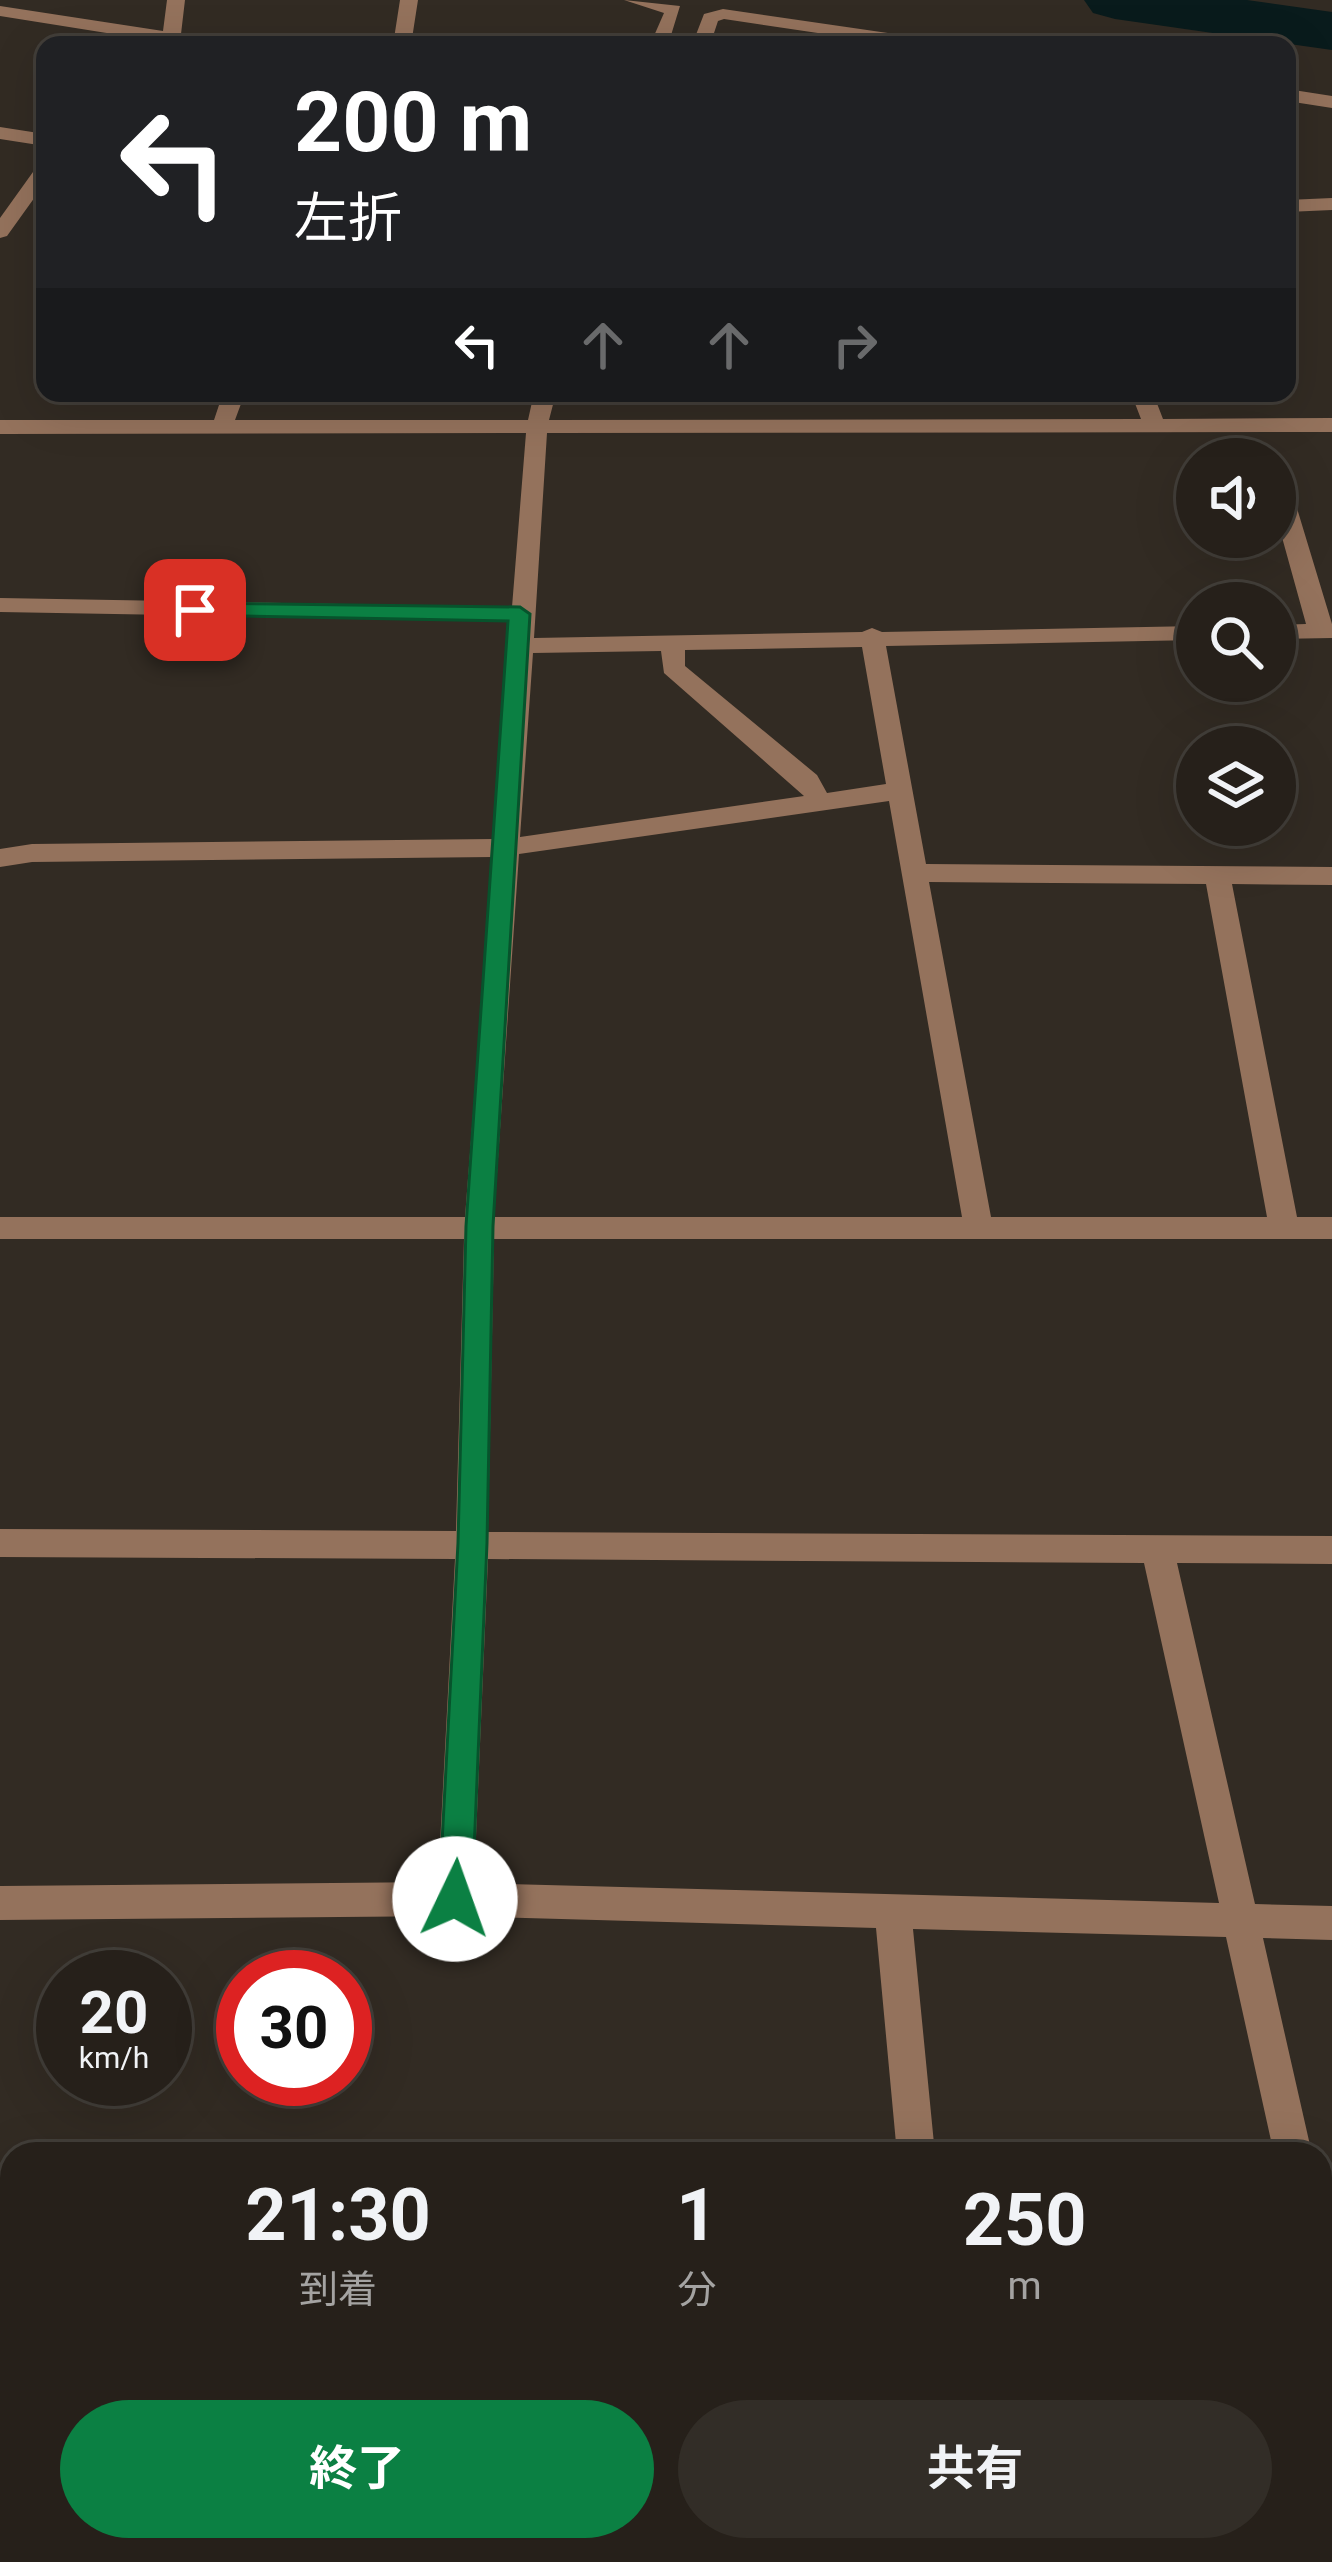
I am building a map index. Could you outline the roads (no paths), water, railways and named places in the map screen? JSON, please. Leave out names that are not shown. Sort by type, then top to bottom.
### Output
[{"type":"street","points":[[171,36],[176,0]]},
{"type":"street","points":[[403,36],[409,0]]},
{"type":"street","points":[[633,0],[674,10],[663,36]]},
{"type":"street","points":[[0,11],[118,36]]},
{"type":"street","points":[[704,36],[710,18],[724,14],[874,36]]},
{"type":"street","points":[[1296,96],[1332,102]]},
{"type":"street","points":[[0,133],[36,139]]},
{"type":"street","points":[[0,232],[36,182]]},
{"type":"street","points":[[1296,206],[1332,204]]},
{"type":"street","points":[[222,427],[231,402]]},
{"type":"street","points":[[455,1899],[472,1543],[479,1226],[517,646],[543,402]]},
{"type":"street","points":[[1146,402],[1154,423]]},
{"type":"street","points":[[1262,425],[1265,438]]},
{"type":"street","points":[[0,427],[1332,425]]},
{"type":"street","points":[[1296,538],[1326,632]]},
{"type":"street","points":[[0,605],[520,614]]},
{"type":"street","points":[[517,646],[872,635],[1176,633]]},
{"type":"street","points":[[872,635],[979,1226]]},
{"type":"street","points":[[673,640],[673,668],[808,781],[820,802]]},
{"type":"street","points":[[0,858],[32,853],[503,848],[897,790]]},
{"type":"street","points":[[914,873],[1332,877]]},
{"type":"street","points":[[1217,877],[1284,1228]]},
{"type":"street","points":[[0,1228],[1332,1228]]},
{"type":"street","points":[[0,1543],[1332,1550]]},
{"type":"street","points":[[1157,1550],[1290,2142]]},
{"type":"street","points":[[0,1903],[455,1899],[1332,1924]]},
{"type":"street","points":[[893,1911],[915,2142]]},
{"type":"waterway","points":[[1115,0],[1332,31]]}]
